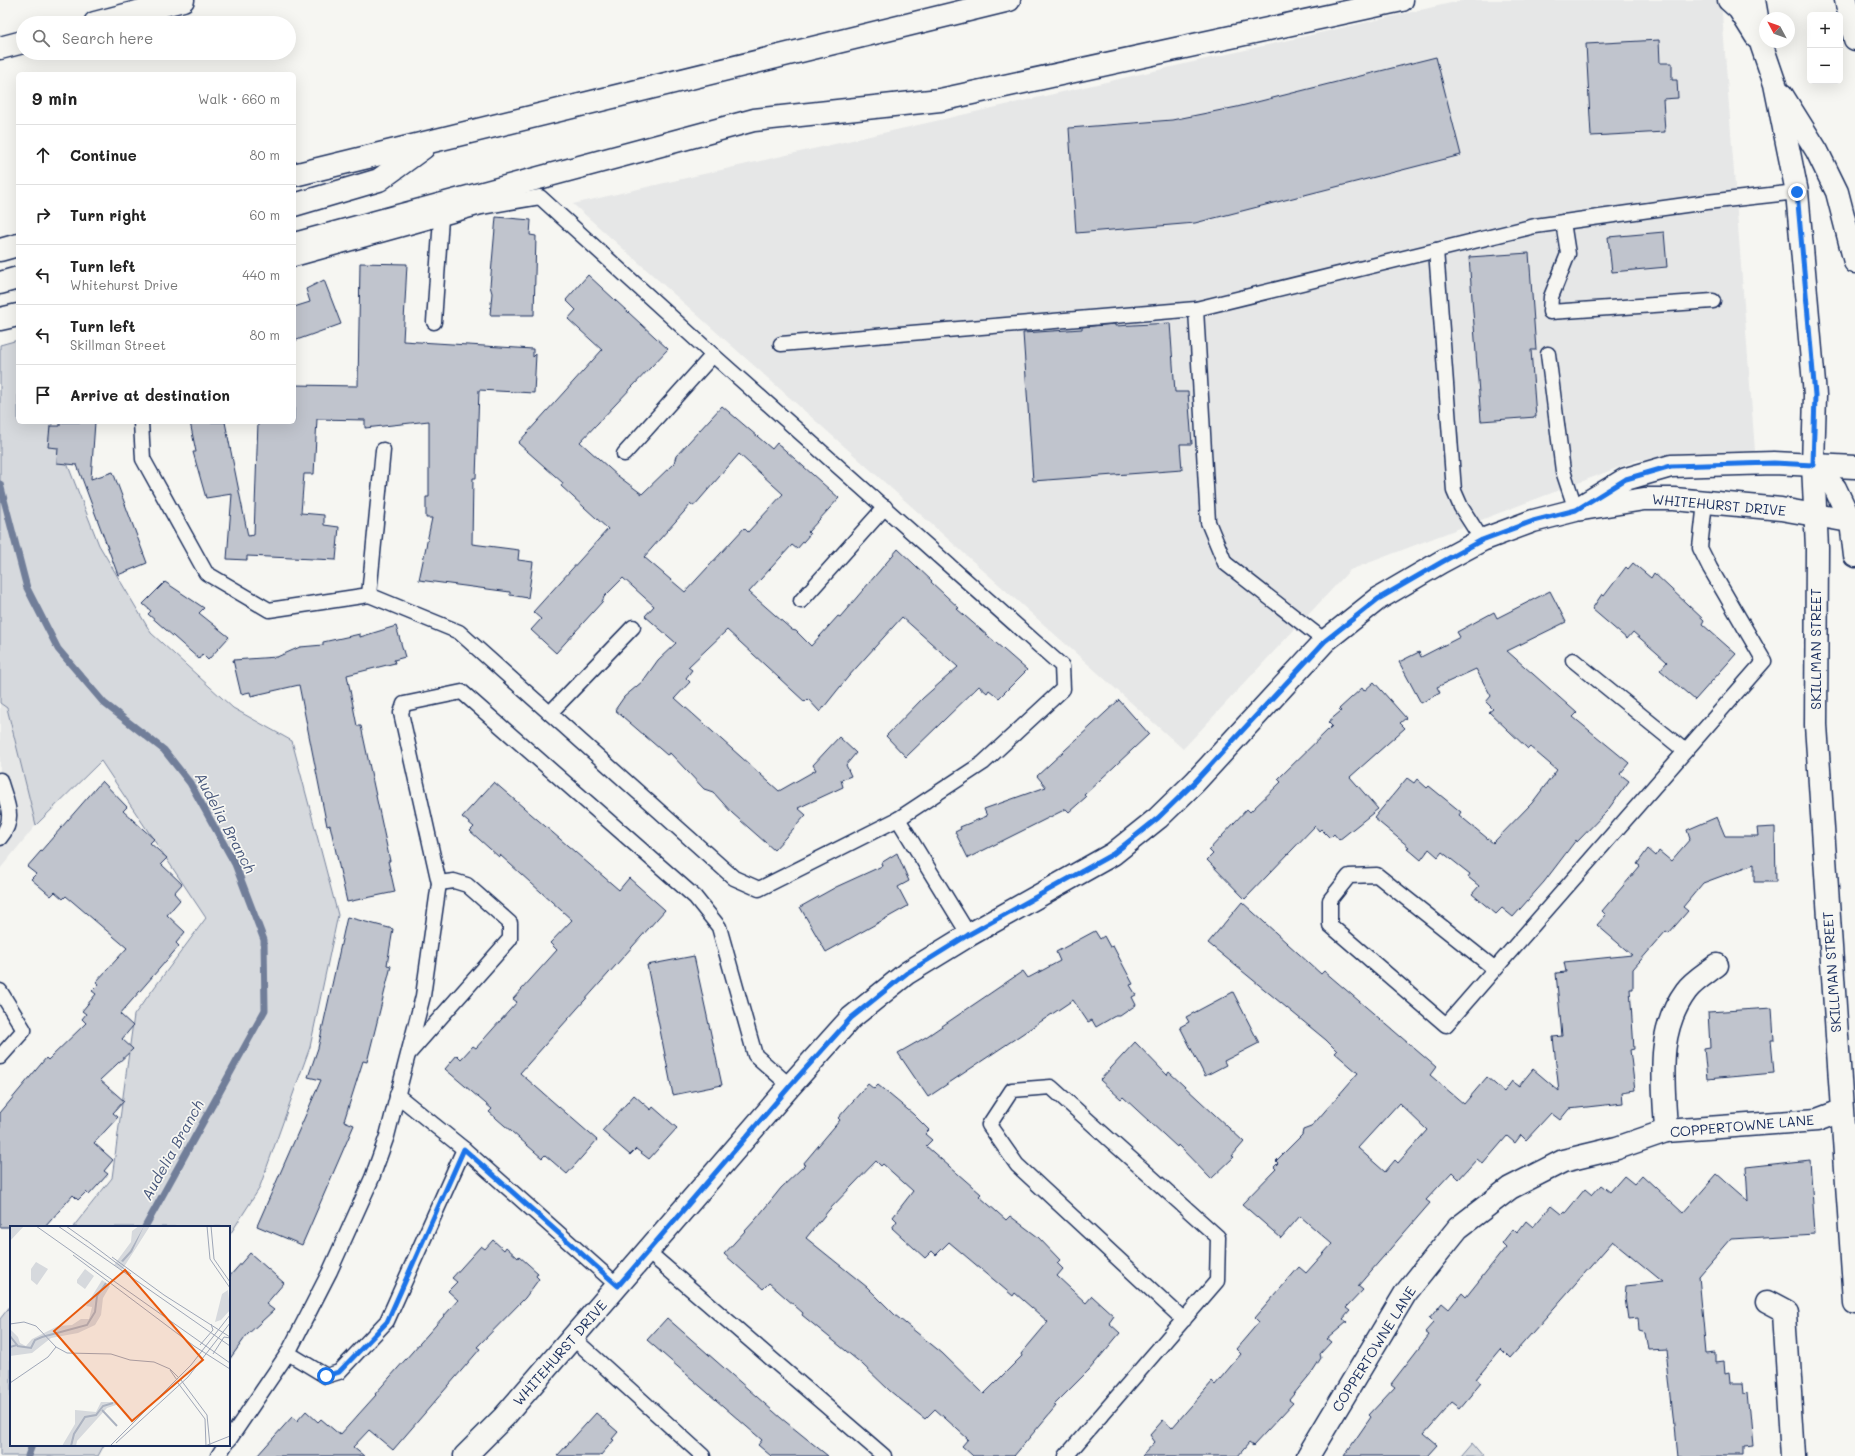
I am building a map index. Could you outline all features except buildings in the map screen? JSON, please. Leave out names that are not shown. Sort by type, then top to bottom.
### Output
[{"type":"main road","points":[[122,16],[182,0]]},
{"type":"main road","points":[[296,175],[1009,0]]},
{"type":"main road","points":[[296,243],[754,120],[940,100],[1402,0]]},
{"type":"main road","points":[[1729,0],[1739,9],[1759,41]]},
{"type":"main road","name":"SKILLMAN STREET","points":[[1754,0],[1759,29]]},
{"type":"main road","points":[[1846,0],[1855,39]]},
{"type":"main road","points":[[0,48],[16,44]]},
{"type":"main road","name":"SKILLMAN STREET","points":[[1763,48],[1775,84],[1797,192],[1815,395],[1813,465],[1817,548],[1816,725],[1855,1302]]},
{"type":"main road","points":[[1775,84],[1817,151],[1837,192],[1855,262]]},
{"type":"main road","points":[[296,203],[379,180],[433,142]]},
{"type":"main road","points":[[0,250],[16,246]]},
{"type":"main road","points":[[0,283],[16,279]]},
{"type":"main road","points":[[0,319],[16,315]]},
{"type":"main road","name":"WHITEHURST DRIVE","points":[[1576,510],[1626,479],[1671,466],[1774,463],[1855,467]]},
{"type":"main road","points":[[1813,465],[1835,488],[1853,522],[1855,556]]},
{"type":"main road","name":"WHITEHURST DRIVE","points":[[465,1456],[504,1417],[790,1086],[851,1018],[907,973],[968,935],[1113,854],[1158,818],[1195,782],[1325,641],[1378,599],[1482,540],[1533,521],[1576,510],[1644,499],[1704,502],[1815,514],[1853,522]]},
{"type":"main road","points":[[1666,1131],[1663,1051],[1670,1018],[1686,990],[1717,965]]},
{"type":"main road","name":"COPPERTOWNE LANE","points":[[1308,1456],[1405,1294],[1458,1228],[1510,1188],[1563,1161],[1617,1148],[1666,1131],[1817,1120],[1841,1111]]},
{"type":"main road","points":[[1766,1303],[1785,1313],[1794,1456]]},
{"type":"lane","points":[[781,344],[1196,309],[1535,226],[1707,202],[1797,192]]},
{"type":"lane","points":[[141,424],[143,458],[206,573],[269,610],[370,595],[459,632],[734,878],[759,889],[898,819],[982,763],[1063,690],[1062,666],[714,356],[540,197],[481,207],[296,257]]},
{"type":"lane","points":[[434,322],[441,218]]},
{"type":"lane","points":[[1563,222],[1568,254],[1551,297],[1550,312],[1713,301]]},
{"type":"lane","points":[[1436,250],[1454,491],[1461,507],[1482,540]]},
{"type":"lane","points":[[1196,309],[1208,522],[1225,563],[1325,641]]},
{"type":"lane","points":[[1548,354],[1563,471],[1576,510]]},
{"type":"lane","points":[[624,454],[714,356]]},
{"type":"lane","points":[[370,595],[382,450]]},
{"type":"lane","points":[[1495,969],[1377,875],[1349,876],[1330,900],[1330,925],[1446,1026],[1764,661],[1700,548],[1704,502]]},
{"type":"lane","points":[[800,602],[885,507]]},
{"type":"lane","points":[[550,713],[633,627]]},
{"type":"lane","points":[[1573,660],[1685,751]]},
{"type":"lane","points":[[230,1439],[288,1352],[330,1271],[372,1178],[387,1136],[423,996],[439,883],[401,713],[404,704],[462,692],[695,897],[719,927],[755,1055],[790,1086]]},
{"type":"lane","points":[[0,780],[11,819],[3,834]]},
{"type":"lane","points":[[898,819],[968,935]]},
{"type":"lane","points":[[407,1055],[510,939],[510,923],[467,885],[454,881],[439,883]]},
{"type":"lane","points":[[0,991],[24,1030],[0,1057]]},
{"type":"lane","points":[[1066,1456],[1184,1320],[1217,1281],[1218,1237],[1051,1087],[1012,1090],[989,1125],[1017,1165],[1184,1320]]},
{"type":"lane","points":[[397,1095],[464,1149],[618,1286]]},
{"type":"lane","points":[[288,1352],[326,1376],[339,1372],[387,1322],[464,1149]]},
{"type":"lane","points":[[647,1252],[884,1456]]},
{"type":"lane","points":[[573,1338],[703,1456]]},
{"type":"lane","points":[[218,1456],[225,1446]]},
{"type":"shaded area","points":[[1464,0],[1721,0],[1756,464],[1638,460],[1350,570],[1183,749],[573,204]]},
{"type":"shaded area","points":[[16,341],[16,424],[52,424],[99,545],[151,633],[233,708],[292,741],[338,915],[310,1047],[259,1189],[230,1234],[230,1226],[74,1226],[112,1178],[134,1015],[206,918],[101,761],[36,825],[7,708],[0,703],[0,345]]},
{"type":"shaded area","points":[[0,703],[7,708],[36,825],[0,869]]},
{"type":"shaded area","points":[[10,1306],[10,1446],[103,1446],[98,1456],[0,1456],[0,1319]]},
{"type":"shaded area","points":[[1473,1442],[1485,1456],[1461,1456]]},
{"type":"waterway","name":"Audelia Branch","points":[[0,484],[27,588],[58,649],[104,703],[164,750],[190,783],[235,864],[264,940],[265,1010],[146,1226]]},
{"type":"waterway","name":"Audelia Branch","points":[[28,1456],[32,1446]]},
{"type":"route","points":[[326,1376],[339,1372],[387,1322],[464,1149],[618,1286],[790,1086],[851,1018],[907,973],[968,935],[1113,854],[1158,818],[1195,782],[1325,641],[1378,599],[1482,540],[1533,521],[1576,510],[1626,479],[1671,466],[1774,463],[1813,465],[1815,395],[1797,192]]}]
